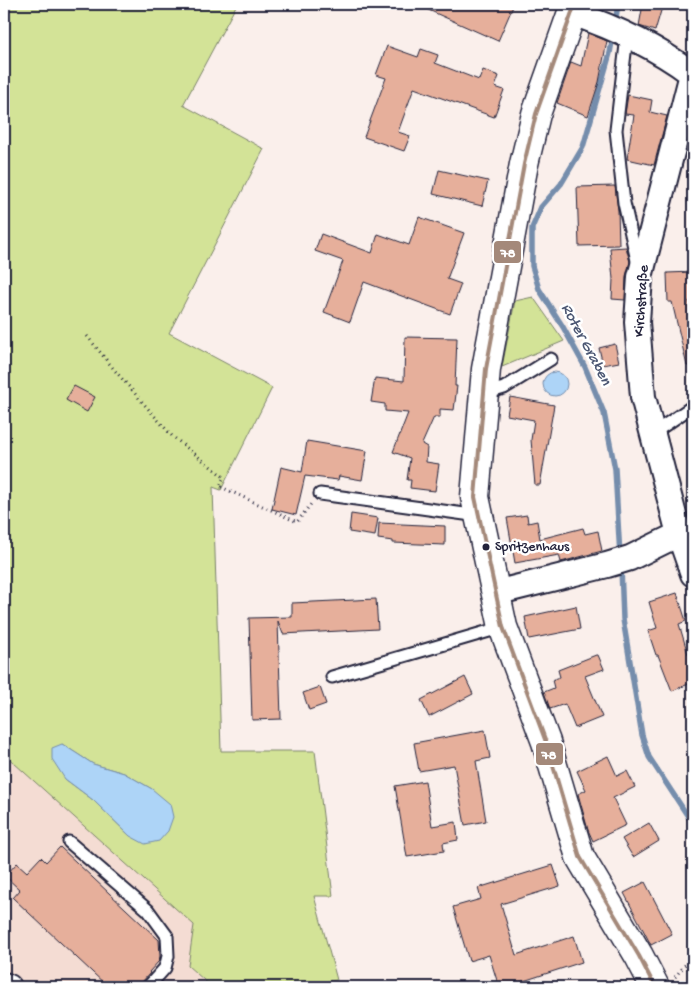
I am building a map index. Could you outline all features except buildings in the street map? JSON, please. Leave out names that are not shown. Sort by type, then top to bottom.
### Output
[{"type":"street","points":[[664,984],[639,956],[580,857],[546,742],[503,628],[475,497],[486,369],[524,164],[536,114],[574,8],[692,71]]},
{"type":"street","name":"Kirchstraße","points":[[692,71],[640,277],[637,322],[643,397],[679,534],[693,574]]},
{"type":"street","points":[[495,593],[630,558],[679,534]]},
{"type":"street","points":[[4,985],[8,987]]},
{"type":"lane","points":[[617,32],[616,130],[624,203],[640,277]]},
{"type":"lane","points":[[484,395],[504,388],[551,359]]},
{"type":"lane","points":[[652,434],[693,406]]},
{"type":"lane","points":[[320,494],[479,516]]},
{"type":"lane","points":[[332,677],[503,628]]},
{"type":"lane","points":[[70,842],[148,910],[167,936],[168,956],[165,968],[148,987]]},
{"type":"path","points":[[87,336],[172,436],[224,477],[219,486],[297,522],[320,494]]},
{"type":"path","points":[[664,984],[693,954]]},
{"type":"shaded area","points":[[4,754],[195,925],[188,966],[212,987],[4,987]]},
{"type":"green space","points":[[4,4],[237,4],[183,105],[264,149],[169,333],[272,388],[221,490],[213,487],[221,751],[315,751],[333,896],[314,896],[337,980],[286,987],[212,987],[188,966],[194,925],[4,754]],"holes":[[[62,744],[93,764],[124,773],[152,789],[130,836],[93,800],[65,779]]]},
{"type":"green space","points":[[533,297],[564,341],[502,367],[515,301]]},
{"type":"water","points":[[550,372],[560,372],[567,379],[567,389],[560,396],[550,396],[543,389],[543,379]]},
{"type":"water","points":[[62,744],[93,764],[124,773],[152,789],[170,804],[173,817],[168,831],[159,841],[145,844],[130,836],[93,800],[65,779],[52,759],[52,748]]},
{"type":"waterway","name":"Roter Graben","points":[[615,24],[618,4]]},
{"type":"waterway","name":"Roter Graben","points":[[613,36],[610,53],[583,147],[561,184],[541,207],[532,228],[532,266],[539,289],[585,367],[604,413],[615,469],[620,556]]},
{"type":"waterway","name":"Roter Graben","points":[[621,567],[623,619],[642,735],[649,757],[693,824]]},
{"type":"transit line","name":"78","points":[[575,4],[536,114],[524,164],[486,369],[475,497],[503,627],[546,742],[580,857],[639,956],[655,987]]},
{"type":"place","name":"Spritzenhaus","points":[[486,547]]}]
